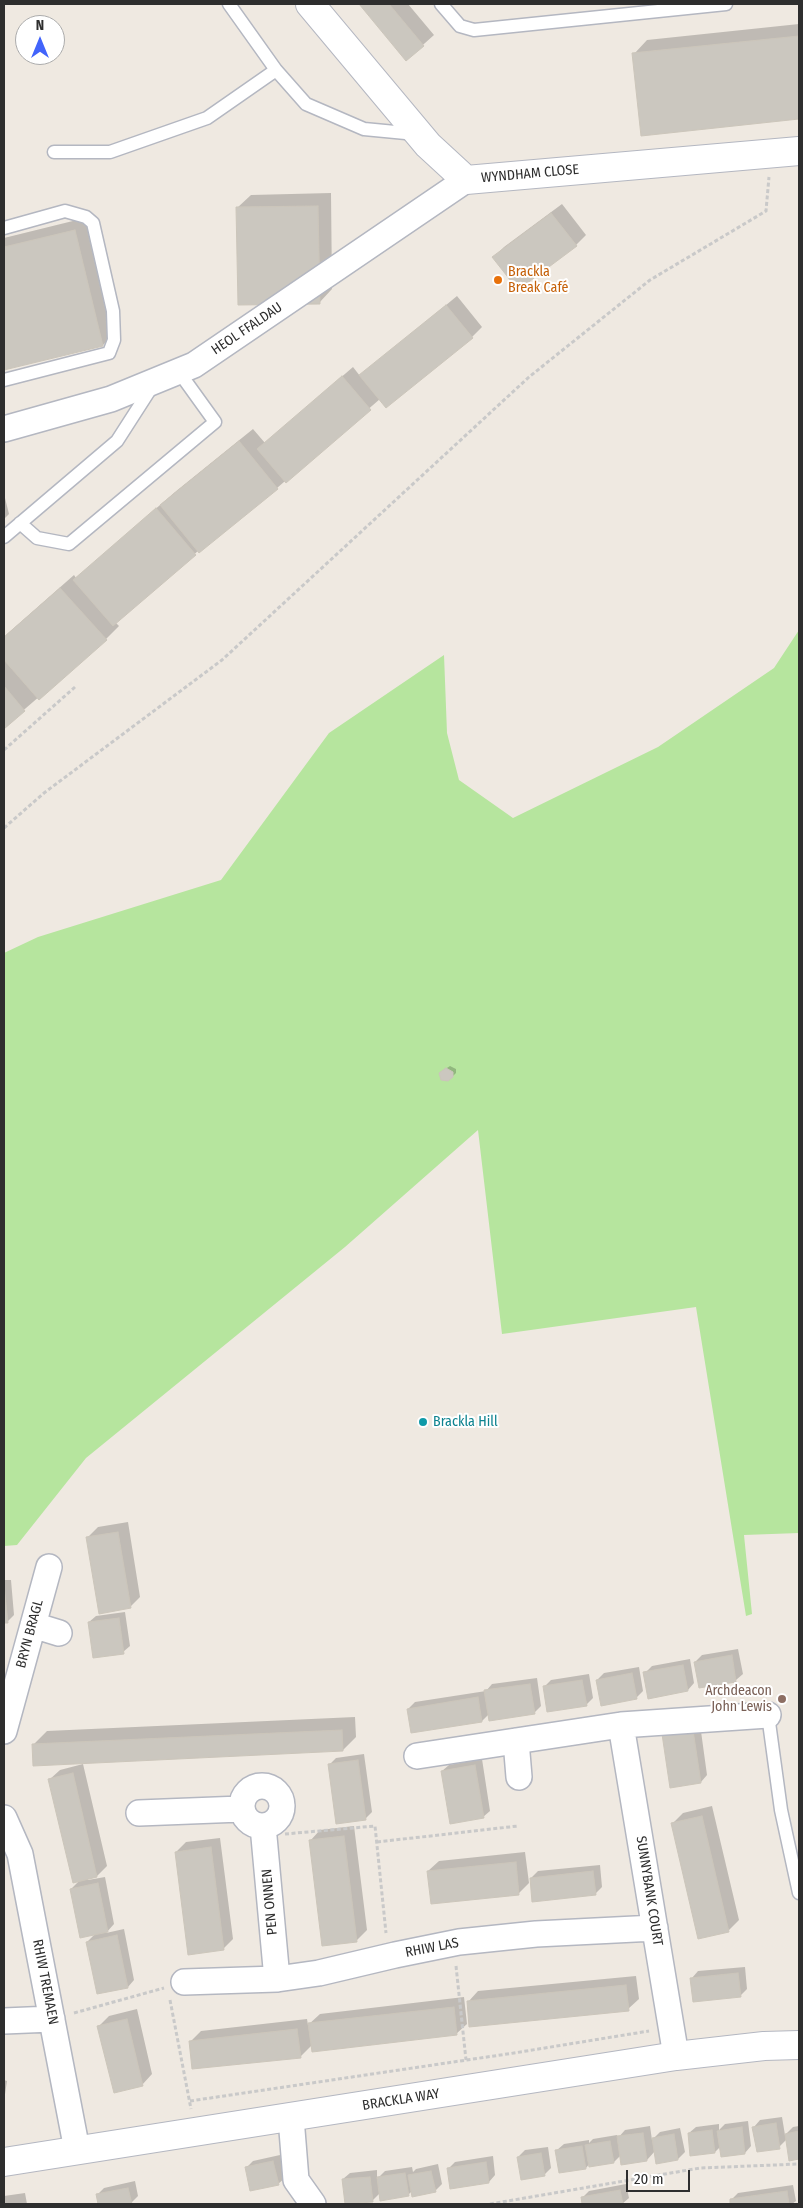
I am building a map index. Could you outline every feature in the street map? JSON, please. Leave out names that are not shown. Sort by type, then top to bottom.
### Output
[{"type":"street","name":"WYNDHAM CLOSE","points":[[310,4],[418,134],[466,180],[799,151]]},
{"type":"street","name":"HEOL FFALDAU","points":[[4,429],[111,399],[194,365],[466,180]]},
{"type":"street","name":"BRYN BRAGL","points":[[4,1731],[12,1669],[33,1625],[49,1567]]},
{"type":"street","points":[[33,1625],[59,1633]]},
{"type":"street","points":[[417,1756],[621,1725],[768,1715]]},
{"type":"street","name":"SUNNYBANK COURT","points":[[621,1725],[676,2056]]},
{"type":"street","points":[[516,1741],[519,1777]]},
{"type":"street","points":[[256,1786],[270,1787],[276,1791],[282,1803],[282,1810],[274,1822],[264,1831],[248,1821],[242,1808],[245,1795],[256,1786]]},
{"type":"street","points":[[139,1814],[242,1808]]},
{"type":"street","name":"RHIW TREMAEN","points":[[4,1818],[20,1854],[77,2150]]},
{"type":"street","name":"PEN ONNEN","points":[[264,1831],[277,1979]]},
{"type":"street","name":"RHIW LAS","points":[[176,1985],[209,1970],[277,1979],[319,1973],[388,1956],[453,1943],[536,1934],[655,1928]]},
{"type":"street","points":[[4,2021],[52,2020]]},
{"type":"street","name":"BRACKLA WAY","points":[[4,2162],[676,2056],[764,2046],[799,2045]]},
{"type":"street","points":[[291,2118],[296,2180],[313,2204]]},
{"type":"lane","points":[[230,4],[276,70],[306,104],[364,129],[418,134]]},
{"type":"lane","points":[[441,4],[460,26],[474,30],[726,4]]},
{"type":"lane","points":[[54,152],[110,152],[207,118],[276,70]]},
{"type":"lane","points":[[4,228],[64,211],[86,217],[93,223],[113,311],[114,340],[109,353],[4,380]]},
{"type":"lane","points":[[20,523],[37,538],[69,544],[214,422],[179,372]]},
{"type":"lane","points":[[4,537],[116,441],[154,383]]},
{"type":"lane","points":[[768,1715],[781,1810],[799,1893]]},
{"type":"path","points":[[4,828],[44,794],[222,660],[529,377],[650,280],[766,211],[772,153]]},
{"type":"path","points":[[4,750],[75,688]]},
{"type":"path","points":[[264,1831],[375,1826],[388,1956]]},
{"type":"path","points":[[377,1842],[518,1826]]},
{"type":"path","points":[[453,1943],[466,2060]]},
{"type":"path","points":[[52,2020],[176,1985],[190,2101],[196,2133]]},
{"type":"path","points":[[190,2101],[671,2027]]},
{"type":"path","points":[[490,2204],[700,2168],[799,2164]]},
{"type":"green space","points":[[799,630],[799,1533],[744,1535],[752,1614],[746,1616],[696,1307],[502,1334],[478,1130],[345,1247],[86,1458],[17,1545],[4,1546],[4,953],[38,937],[221,880],[329,733],[444,655],[447,733],[459,780],[513,818],[658,747],[774,668]]},
{"type":"building","points":[[359,4],[389,4],[424,46],[406,61]]},
{"type":"building","points":[[799,36],[799,119],[641,136],[632,53]]},
{"type":"building","points":[[318,206],[320,304],[238,305],[236,207]]},
{"type":"building","points":[[551,213],[577,246],[518,290],[492,257]]},
{"type":"building","points":[[75,230],[103,346],[4,370],[4,247]]},
{"type":"building","points":[[446,305],[473,338],[386,408],[359,375]]},
{"type":"building","points":[[342,376],[371,410],[286,483],[257,449]]},
{"type":"building","points":[[239,441],[278,489],[199,553],[160,505]]},
{"type":"building","points":[[156,508],[196,555],[113,626],[73,580]]},
{"type":"building","points":[[60,588],[107,640],[39,700],[4,660],[4,637]]},
{"type":"building","points":[[4,686],[25,711],[4,729]]},
{"type":"building","points":[[446,1068],[453,1072],[453,1077],[448,1081],[441,1080],[439,1073]]},
{"type":"building","points":[[118,1532],[131,1608],[99,1614],[86,1537]]},
{"type":"building","points":[[4,1586],[8,1623],[4,1623]]},
{"type":"building","points":[[119,1618],[124,1654],[93,1658],[88,1622]]},
{"type":"building","points":[[732,1655],[736,1682],[699,1688],[694,1662]]},
{"type":"building","points":[[683,1665],[688,1691],[648,1699],[643,1672]]},
{"type":"building","points":[[632,1673],[637,1699],[601,1706],[596,1680]]},
{"type":"building","points":[[582,1680],[587,1706],[547,1712],[543,1686]]},
{"type":"building","points":[[530,1684],[535,1714],[489,1721],[484,1690]]},
{"type":"building","points":[[478,1697],[482,1722],[411,1733],[407,1709]]},
{"type":"building","points":[[342,1730],[343,1751],[33,1766],[32,1744]]},
{"type":"building","points":[[693,1730],[701,1783],[670,1788],[662,1734]]},
{"type":"building","points":[[358,1760],[366,1820],[336,1824],[328,1764]]},
{"type":"building","points":[[475,1765],[484,1818],[450,1824],[441,1771]]},
{"type":"building","points":[[73,1773],[97,1877],[73,1883],[48,1779]]},
{"type":"building","points":[[702,1816],[729,1932],[698,1939],[671,1823]]},
{"type":"building","points":[[344,1836],[357,1942],[322,1946],[309,1840]]},
{"type":"building","points":[[211,1847],[224,1950],[188,1955],[175,1852]]},
{"type":"building","points":[[516,1862],[519,1895],[431,1904],[427,1871]]},
{"type":"building","points":[[593,1871],[596,1895],[532,1902],[530,1878]]},
{"type":"building","points":[[98,1883],[108,1932],[80,1938],[70,1889]]},
{"type":"building","points":[[117,1935],[128,1988],[97,1994],[86,1942]]},
{"type":"building","points":[[738,1973],[741,1997],[693,2002],[690,1978]]},
{"type":"building","points":[[626,1985],[629,2011],[469,2027],[467,2001]]},
{"type":"building","points":[[454,2007],[457,2035],[312,2052],[308,2023]]},
{"type":"building","points":[[127,2019],[143,2086],[114,2093],[97,2026]]},
{"type":"building","points":[[297,2029],[301,2058],[192,2069],[189,2041]]},
{"type":"building","points":[[776,2123],[780,2149],[757,2152],[752,2127]]},
{"type":"building","points":[[742,2127],[745,2154],[721,2157],[717,2131]]},
{"type":"building","points":[[712,2130],[715,2153],[690,2156],[688,2133]]},
{"type":"building","points":[[799,2131],[799,2159],[789,2161],[785,2134]]},
{"type":"building","points":[[643,2133],[647,2161],[621,2165],[617,2136]]},
{"type":"building","points":[[674,2134],[678,2160],[656,2164],[652,2138]]},
{"type":"building","points":[[610,2141],[614,2163],[589,2167],[585,2145]]},
{"type":"building","points":[[582,2146],[586,2169],[559,2173],[555,2150]]},
{"type":"building","points":[[541,2153],[545,2176],[521,2180],[517,2157]]},
{"type":"building","points":[[273,2161],[279,2185],[250,2191],[245,2167]]},
{"type":"building","points":[[486,2162],[489,2183],[450,2189],[447,2168]]},
{"type":"building","points":[[431,2171],[436,2192],[412,2197],[408,2175]]},
{"type":"building","points":[[405,2173],[409,2196],[380,2201],[377,2177]]},
{"type":"building","points":[[370,2177],[373,2202],[345,2204],[342,2179]]},
{"type":"building","points":[[128,2188],[132,2204],[98,2204],[96,2194]]},
{"type":"building","points":[[620,2190],[623,2204],[582,2204],[581,2197]]},
{"type":"building","points":[[787,2191],[789,2204],[730,2204],[730,2199]]},
{"type":"place","name":"Brackla Break Café","points":[[498,280]]},
{"type":"place","name":"Brackla Hill","points":[[423,1422]]},
{"type":"place","name":"Archdeacon John Lewis","points":[[782,1699]]}]
